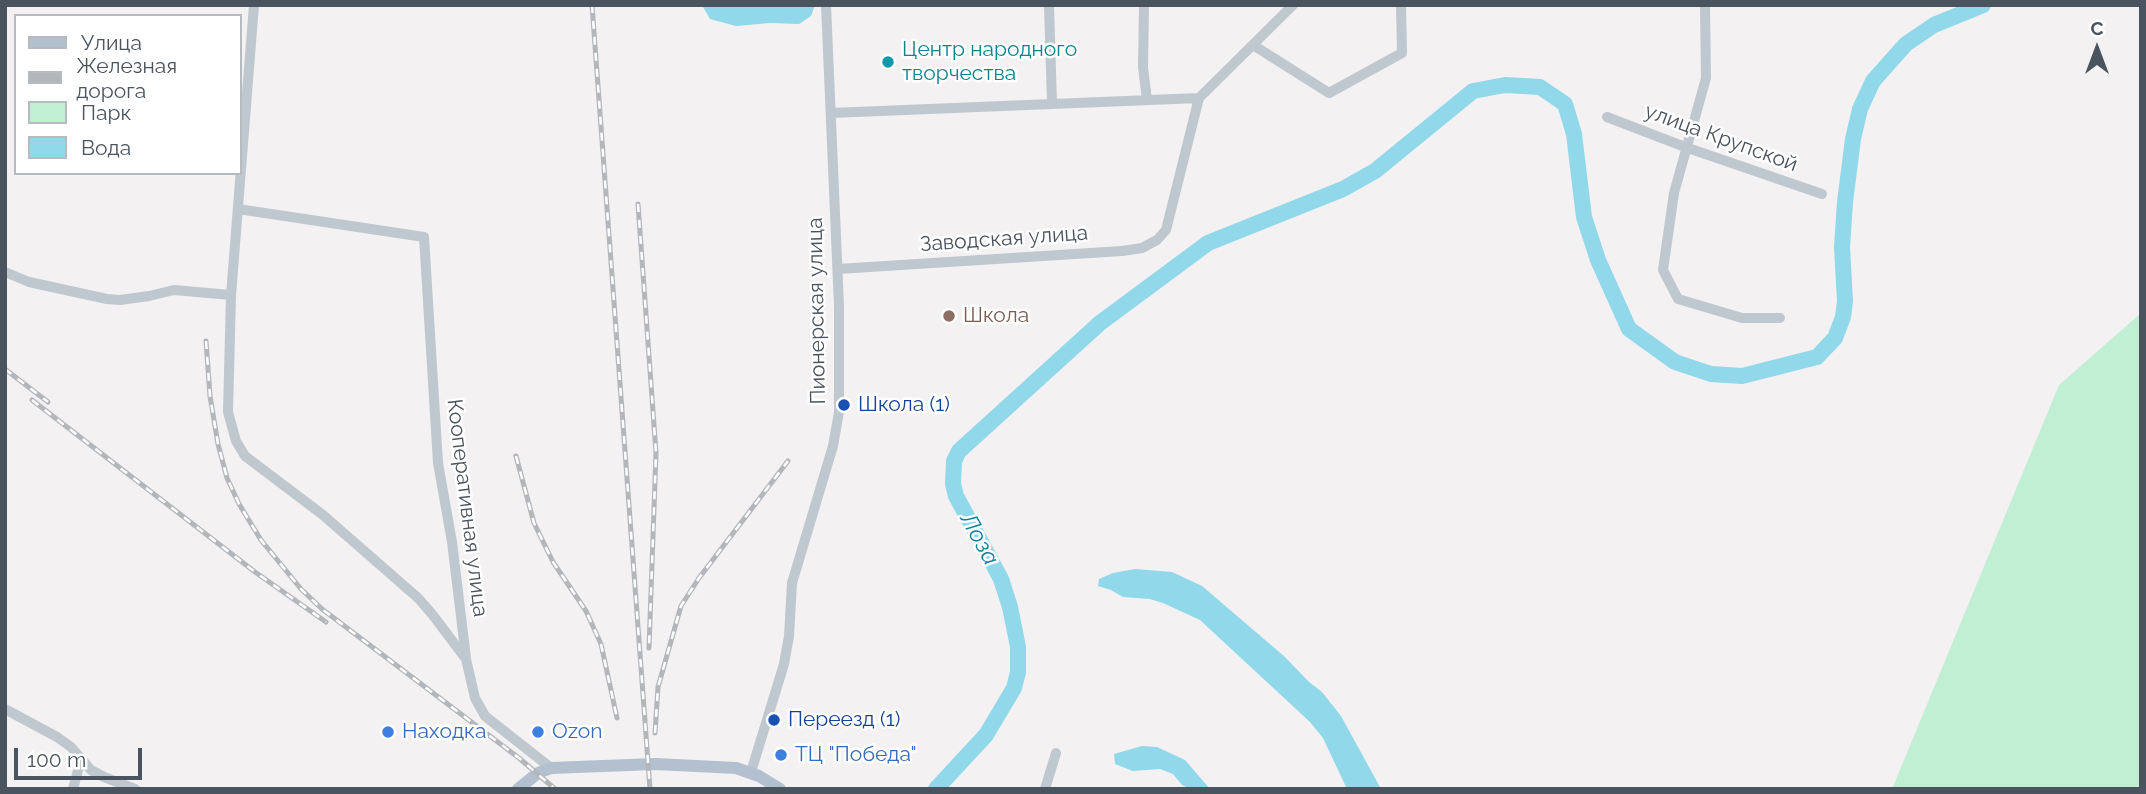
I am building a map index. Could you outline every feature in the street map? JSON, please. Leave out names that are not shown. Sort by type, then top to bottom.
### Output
[{"type":"main road","points":[[518,789],[538,773],[551,768],[689,765],[736,768],[780,789]]},
{"type":"street","points":[[242,158],[254,5]]},
{"type":"street","name":"Пионерская улица","points":[[757,779],[784,664],[796,567],[835,435],[840,375],[838,269],[826,5]]},
{"type":"street","points":[[1049,5],[1052,104]]},
{"type":"street","points":[[1144,5],[1143,67],[1146,100]]},
{"type":"street","points":[[831,113],[1199,98],[1293,5]]},
{"type":"street","points":[[1253,45],[1329,93],[1402,53],[1401,5]]},
{"type":"street","points":[[1705,5],[1706,78],[1674,193],[1663,270],[1678,299],[1742,318],[1780,318]]},
{"type":"street","name":"Заводская улица","points":[[838,269],[1142,248],[1157,240],[1166,230],[1199,98]]},
{"type":"street","name":"улица Крупской","points":[[1607,117],[1822,194]]},
{"type":"street","points":[[241,175],[230,295],[228,412],[232,433],[239,449],[323,515],[418,598],[466,659]]},
{"type":"street","name":"Кооперативная улица","points":[[238,209],[424,237],[438,463],[452,542],[466,659],[475,698],[485,716],[551,768]]},
{"type":"street","points":[[5,272],[29,282],[107,299],[120,300],[174,290],[230,295]]},
{"type":"street","points":[[5,709],[57,737],[71,747],[91,770],[135,789]]},
{"type":"street","points":[[1045,789],[1056,753]]},
{"type":"street","points":[[73,789],[81,760]]},
{"type":"green space","points":[[2141,313],[2141,789],[1892,789],[2059,385]]},
{"type":"water","points":[[702,5],[815,5],[811,16],[799,24],[736,26],[710,19]]},
{"type":"water","points":[[1135,569],[1172,572],[1202,586],[1285,657],[1322,692],[1341,716],[1381,789],[1347,789],[1323,738],[1310,722],[1200,620],[1163,603],[1123,597],[1098,586],[1099,579]]},
{"type":"water","points":[[1142,746],[1157,747],[1185,760],[1210,789],[1191,789],[1182,785],[1173,774],[1160,769],[1133,771],[1115,764],[1114,754]]},
{"type":"waterway","name":"Лоза","points":[[936,789],[986,735],[1014,688],[1018,672],[1018,647],[1010,607],[1001,579],[956,496],[953,484],[954,461],[959,451],[1100,323],[1208,243],[1343,189],[1375,171],[1473,91],[1505,85],[1540,87],[1565,104],[1574,134],[1584,217],[1598,260],[1629,329],[1675,362],[1711,374],[1742,376],[1817,357],[1835,338],[1843,317],[1845,301],[1842,247],[1853,139],[1860,109],[1873,81],[1906,44],[1934,25],[1983,5]]},
{"type":"railway","points":[[592,5],[650,789]]},
{"type":"railway","points":[[638,204],[656,453],[649,648]]},
{"type":"railway","points":[[206,341],[210,396],[227,478],[261,540],[301,589],[322,609],[519,758],[555,789]]},
{"type":"railway","points":[[5,369],[48,402]]},
{"type":"railway","points":[[32,400],[255,572],[326,622]]},
{"type":"railway","points":[[516,456],[534,523],[553,562],[586,611],[601,644],[617,718]]},
{"type":"railway","points":[[655,733],[658,687],[681,606],[699,578],[788,461]]},
{"type":"place","name":"Центр народного творчества","points":[[888,62]]},
{"type":"place","name":"Школа","points":[[949,316]]},
{"type":"place","name":"Школа (1)","points":[[844,405]]},
{"type":"place","name":"Переезд (1)","points":[[774,720]]},
{"type":"place","name":"Находка","points":[[388,732]]},
{"type":"place","name":"Ozon","points":[[538,732]]},
{"type":"place","name":"ТЦ \"Победа\"","points":[[781,755]]}]
